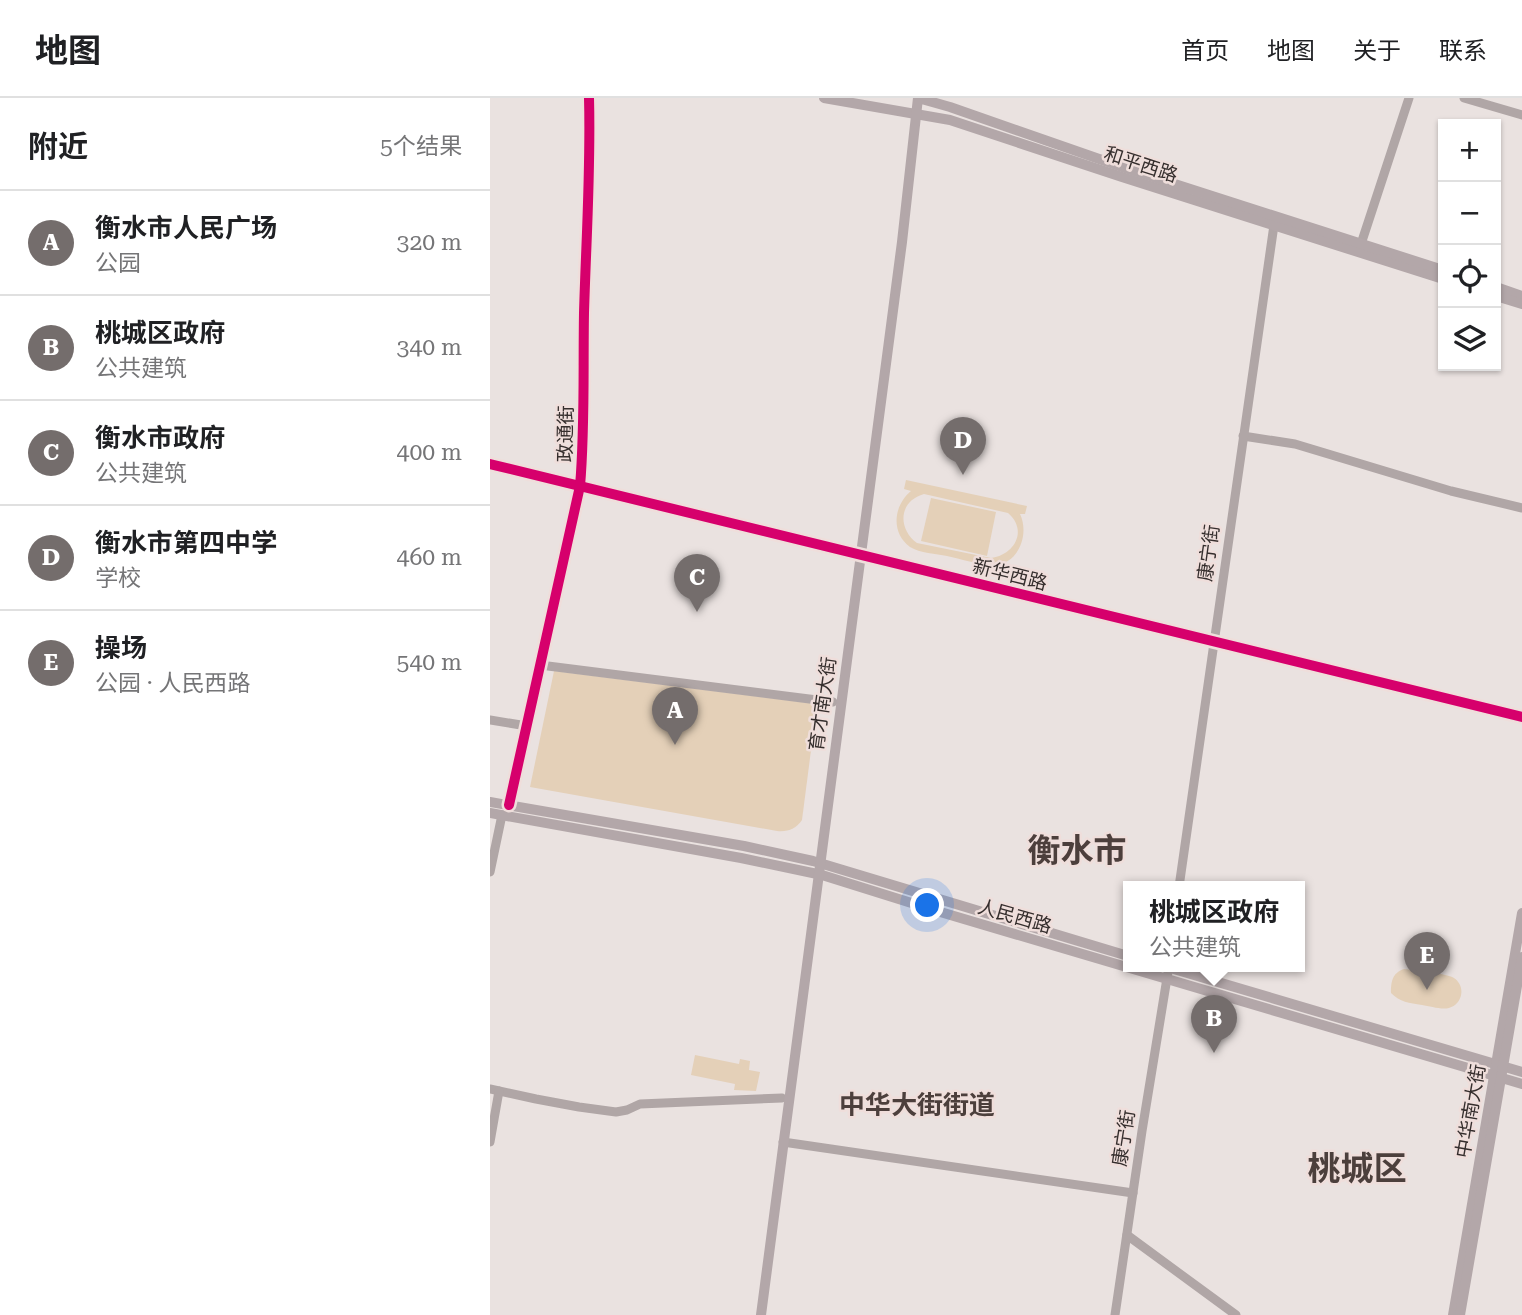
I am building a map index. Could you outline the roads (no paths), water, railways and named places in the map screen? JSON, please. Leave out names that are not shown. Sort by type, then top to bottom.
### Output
[{"type":"main road","name":"和平西路","points":[[824,98],[950,120],[1438,277]]},
{"type":"main road","name":"育才南大街","points":[[911,98],[914,113]]},
{"type":"main road","name":"和平西路","points":[[918,98],[1438,269]]},
{"type":"main road","name":"育才南大街","points":[[754,1315],[918,98]]},
{"type":"main road","points":[[1501,289],[1522,296]]},
{"type":"main road","points":[[1501,298],[1522,304]]},
{"type":"main road","name":"育才南大街","points":[[761,1315],[833,702],[856,554]]},
{"type":"main road","name":"人民西路","points":[[490,802],[506,810],[744,846],[1123,955]]},
{"type":"main road","name":"人民西路","points":[[490,813],[506,810]]},
{"type":"main road","name":"人民西路","points":[[815,867],[950,915],[1123,959]]},
{"type":"main road","name":"中华南大街","points":[[1460,1315],[1522,913]]},
{"type":"main road","name":"中华南大街","points":[[1452,1315],[1522,957]]},
{"type":"main road","name":"人民西路","points":[[1175,972],[1498,1071],[1522,1084]]},
{"type":"main road","name":"人民西路","points":[[1498,1071],[1522,1072]]},
{"type":"street","name":"政通街","points":[[490,872],[527,726],[580,486],[589,98]]},
{"type":"street","points":[[1362,244],[1409,98]]},
{"type":"street","points":[[1464,98],[1522,115]]},
{"type":"street","name":"康宁街","points":[[1180,881],[1274,225]]},
{"type":"street","points":[[1243,436],[1295,444],[1451,491],[1522,508]]},
{"type":"street","name":"新华西路","points":[[490,464],[1522,717]]},
{"type":"street","points":[[540,665],[833,702]]},
{"type":"street","points":[[490,720],[527,726]]},
{"type":"street","name":"康宁街","points":[[1115,1315],[1168,972]]},
{"type":"street","points":[[490,1142],[495,1090],[536,1100],[617,1112],[640,1104],[782,1098]]},
{"type":"street","points":[[783,1142],[1133,1193]]},
{"type":"street","points":[[1127,1235],[1237,1315]]},
{"type":"place","name":"衡水市第四中学","points":[[963,475]]},
{"type":"place","name":"衡水市政府","points":[[697,612]]},
{"type":"place","name":"衡水市人民广场","points":[[675,745]]},
{"type":"place","name":"操场","points":[[1427,990]]},
{"type":"place","name":"桃城区政府","points":[[1214,1053]]},
{"type":"district","name":"衡水市","points":[[1077,850]]},
{"type":"district","name":"中华大街街道","points":[[917,1105]]},
{"type":"district","name":"桃城区","points":[[1357,1168]]}]
